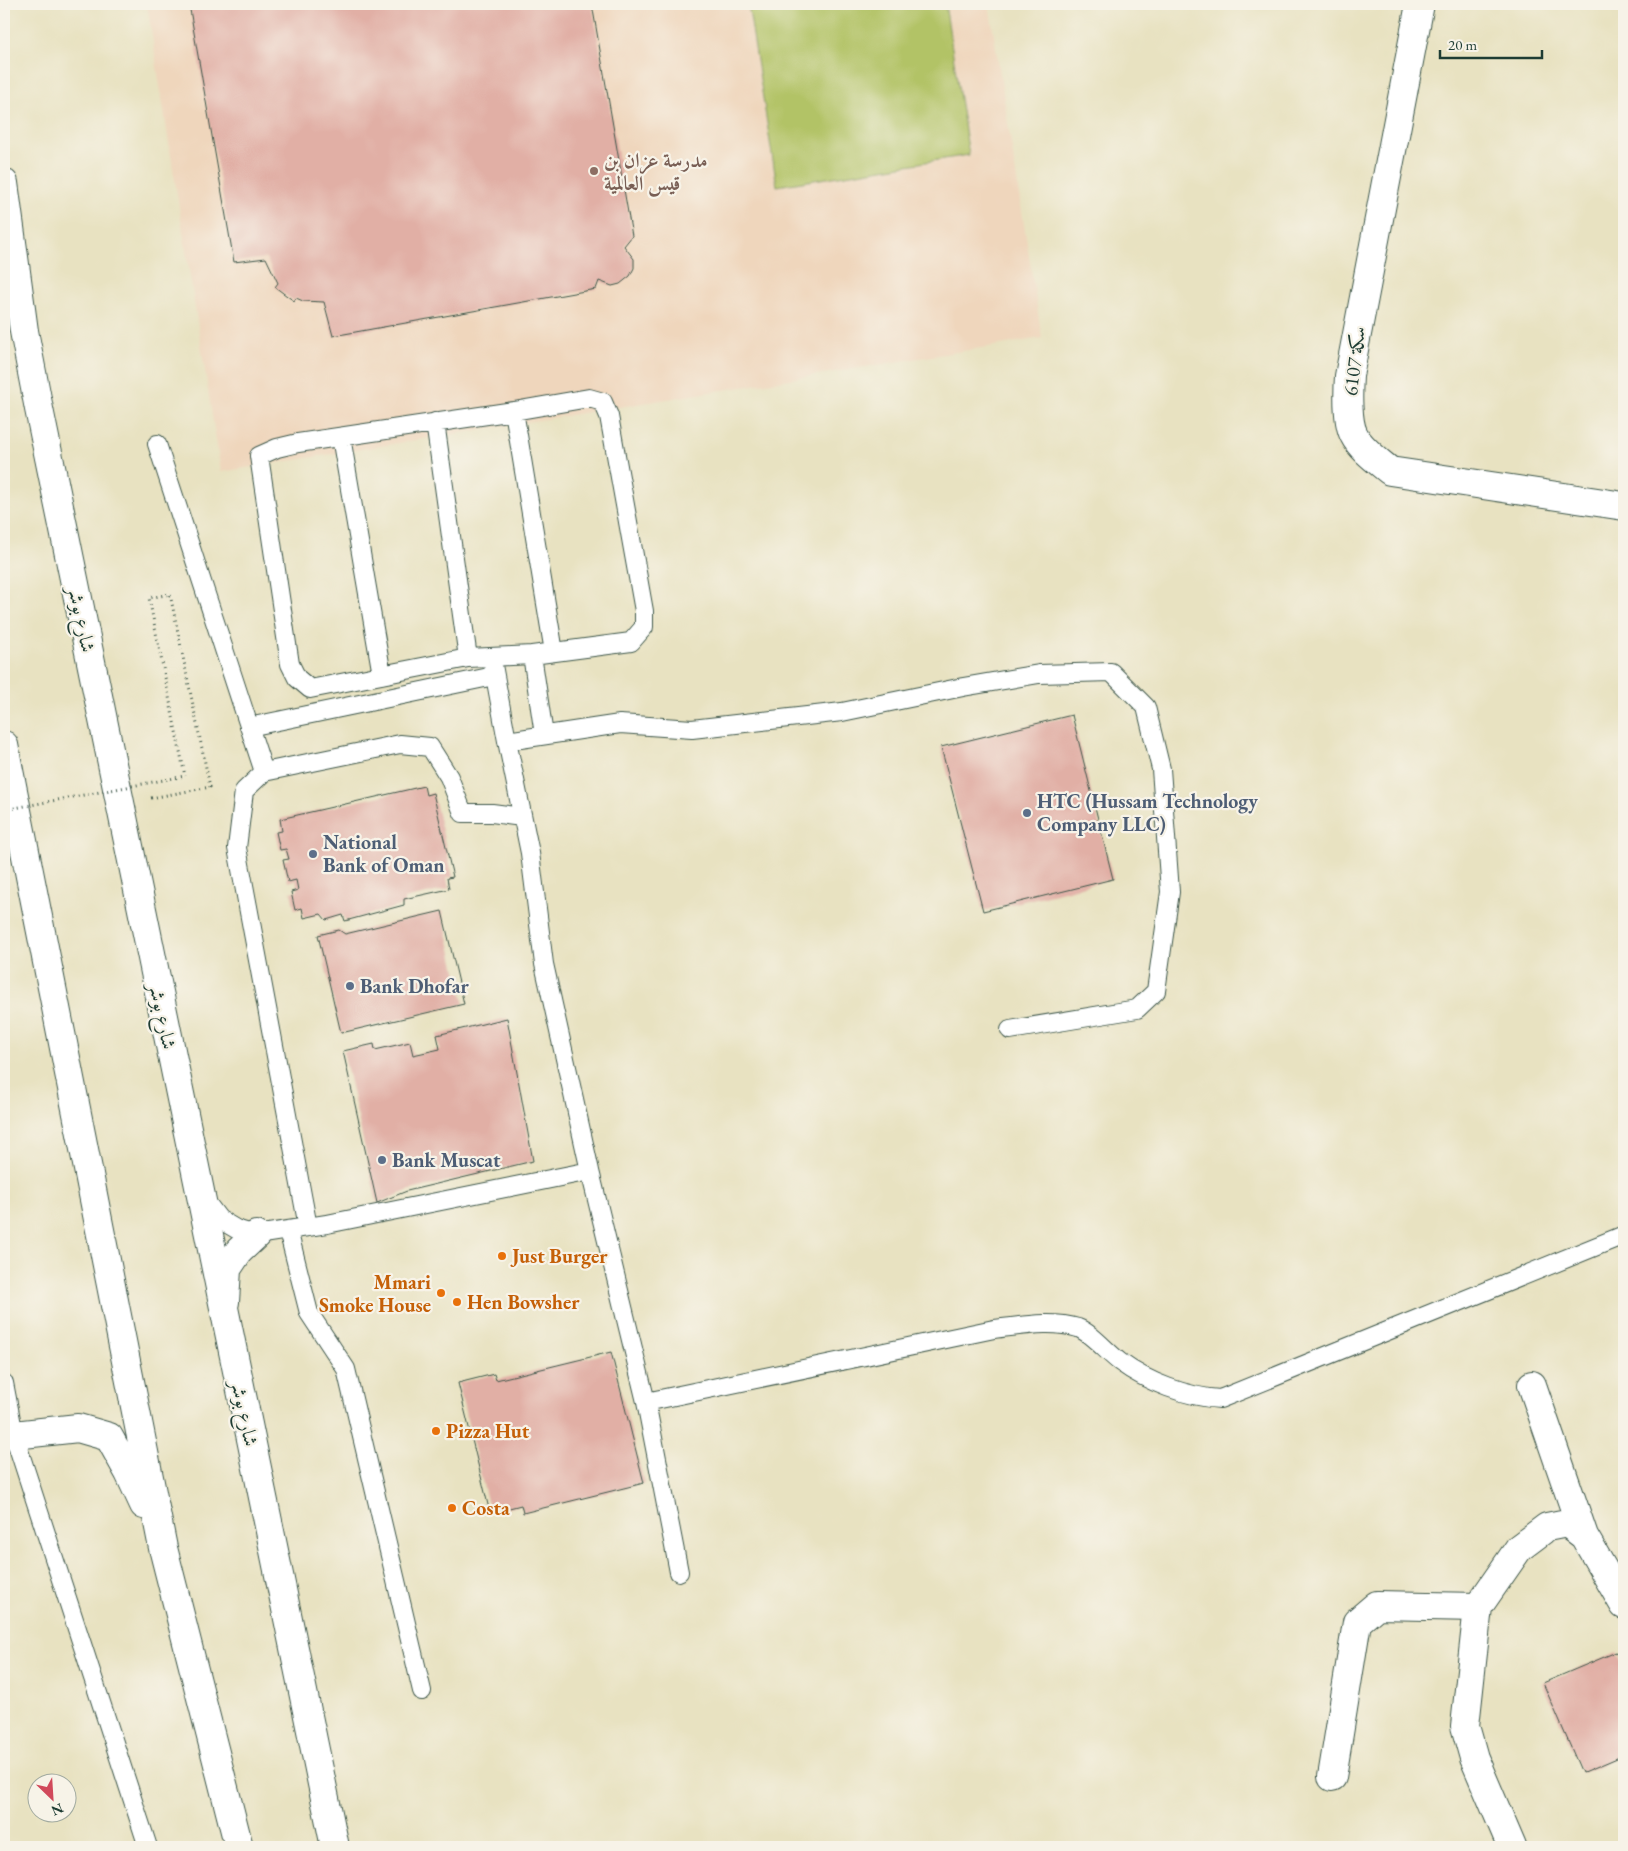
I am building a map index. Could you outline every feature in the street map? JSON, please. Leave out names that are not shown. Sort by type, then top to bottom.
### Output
[{"type":"main road","name":"سكة 6107","points":[[1420,4],[1348,376],[1348,407],[1353,434],[1370,454],[1390,471],[1624,506]]},
{"type":"main road","name":"شارع بوشر","points":[[4,183],[26,341],[335,1847]]},
{"type":"main road","points":[[4,745],[163,1548],[239,1847]]},
{"type":"main road","points":[[225,1313],[227,1269],[239,1251],[256,1235]]},
{"type":"main road","points":[[1532,1384],[1584,1536],[1624,1605]]},
{"type":"main road","points":[[14,1435],[78,1428],[109,1437],[129,1473],[163,1548]]},
{"type":"main road","points":[[1512,1847],[1474,1758],[1466,1726],[1478,1607],[1519,1548],[1547,1527],[1567,1523],[1584,1536]]},
{"type":"main road","points":[[1332,1777],[1357,1622],[1377,1605],[1478,1607]]},
{"type":"lane","points":[[589,398],[602,402],[609,416],[642,602],[644,627],[631,642],[532,655],[468,658],[310,689],[297,678],[290,664],[259,456],[277,448],[298,443],[435,422],[514,412],[589,398]]},
{"type":"lane","points":[[514,412],[554,652]]},
{"type":"lane","points":[[435,422],[468,658]]},
{"type":"lane","points":[[341,437],[382,675]]},
{"type":"lane","points":[[157,444],[264,772]]},
{"type":"lane","points":[[532,655],[544,735]]},
{"type":"lane","points":[[492,656],[494,676],[530,853],[544,964],[590,1171],[646,1402],[679,1572]]},
{"type":"lane","points":[[507,741],[620,724],[692,729],[842,712],[963,687],[1039,674],[1111,672],[1146,706],[1161,769],[1170,892],[1156,991],[1137,1009],[1010,1030]]},
{"type":"lane","points":[[249,727],[494,676]]},
{"type":"lane","points":[[308,1227],[237,848],[244,791],[264,772],[400,744],[430,747],[449,777],[463,813],[492,813],[522,817]]},
{"type":"lane","points":[[200,1195],[219,1219],[236,1229],[256,1235],[308,1227],[590,1171]]},
{"type":"lane","points":[[288,1230],[309,1313],[346,1369],[422,1691]]},
{"type":"lane","points":[[646,1402],[994,1329],[1052,1323],[1081,1329],[1121,1363],[1166,1387],[1201,1398],[1220,1399],[1624,1235]]},
{"type":"lane","points":[[4,1383],[14,1435],[148,1847]]},
{"type":"path","points":[[4,810],[185,776],[149,598],[170,594],[210,787],[120,804]]},
{"type":"path","points":[[4,983],[4,988]]},
{"type":"shaded area","name":"مدرسة عزان بن قيس العالمية","points":[[147,4],[989,4],[1042,338],[221,472]]},
{"type":"green space","points":[[748,4],[945,4],[969,155],[777,186]]},
{"type":"building","points":[[189,4],[592,4],[632,236],[624,246],[634,259],[634,268],[630,276],[620,284],[612,286],[599,281],[596,289],[333,336],[324,302],[303,301],[296,298],[294,301],[275,287],[278,283],[266,258],[234,262]]},
{"type":"building","name":"HTC (Hussam Technology Company LLC)","points":[[1072,715],[1113,879],[983,911],[941,747]]},
{"type":"building","points":[[424,786],[426,795],[433,793],[453,877],[447,878],[449,889],[404,899],[404,905],[345,921],[343,915],[326,920],[321,914],[304,918],[302,908],[295,910],[291,892],[298,890],[296,880],[288,882],[283,860],[289,859],[286,849],[280,850],[276,832],[282,831],[280,819]]},
{"type":"building","points":[[442,911],[464,1004],[341,1033],[318,935],[339,930],[345,934]]},
{"type":"building","points":[[507,1018],[533,1161],[407,1191],[377,1203],[343,1051],[374,1044],[375,1050],[410,1042],[413,1055],[440,1049],[437,1035]]},
{"type":"building","points":[[611,1352],[644,1483],[523,1513],[521,1505],[490,1513],[458,1383],[494,1374],[496,1380]]},
{"type":"building","points":[[1616,1652],[1620,1661],[1624,1660],[1624,1755],[1582,1773],[1543,1683]]},
{"type":"place","name":"مدرسة عزان بن قيس العالمية","points":[[594,171]]},
{"type":"place","name":"HTC (Hussam Technology Company LLC)","points":[[1027,813]]},
{"type":"place","name":"National Bank of Oman","points":[[313,854]]},
{"type":"place","name":"Bank Dhofar","points":[[350,986]]},
{"type":"place","name":"Bank Muscat","points":[[382,1160]]},
{"type":"place","name":"Just Burger","points":[[502,1256]]},
{"type":"place","name":"Mmari Smoke House","points":[[441,1293]]},
{"type":"place","name":"Hen Bowsher","points":[[457,1302]]},
{"type":"place","name":"Pizza Hut","points":[[436,1431]]},
{"type":"place","name":"Costa","points":[[452,1508]]}]
